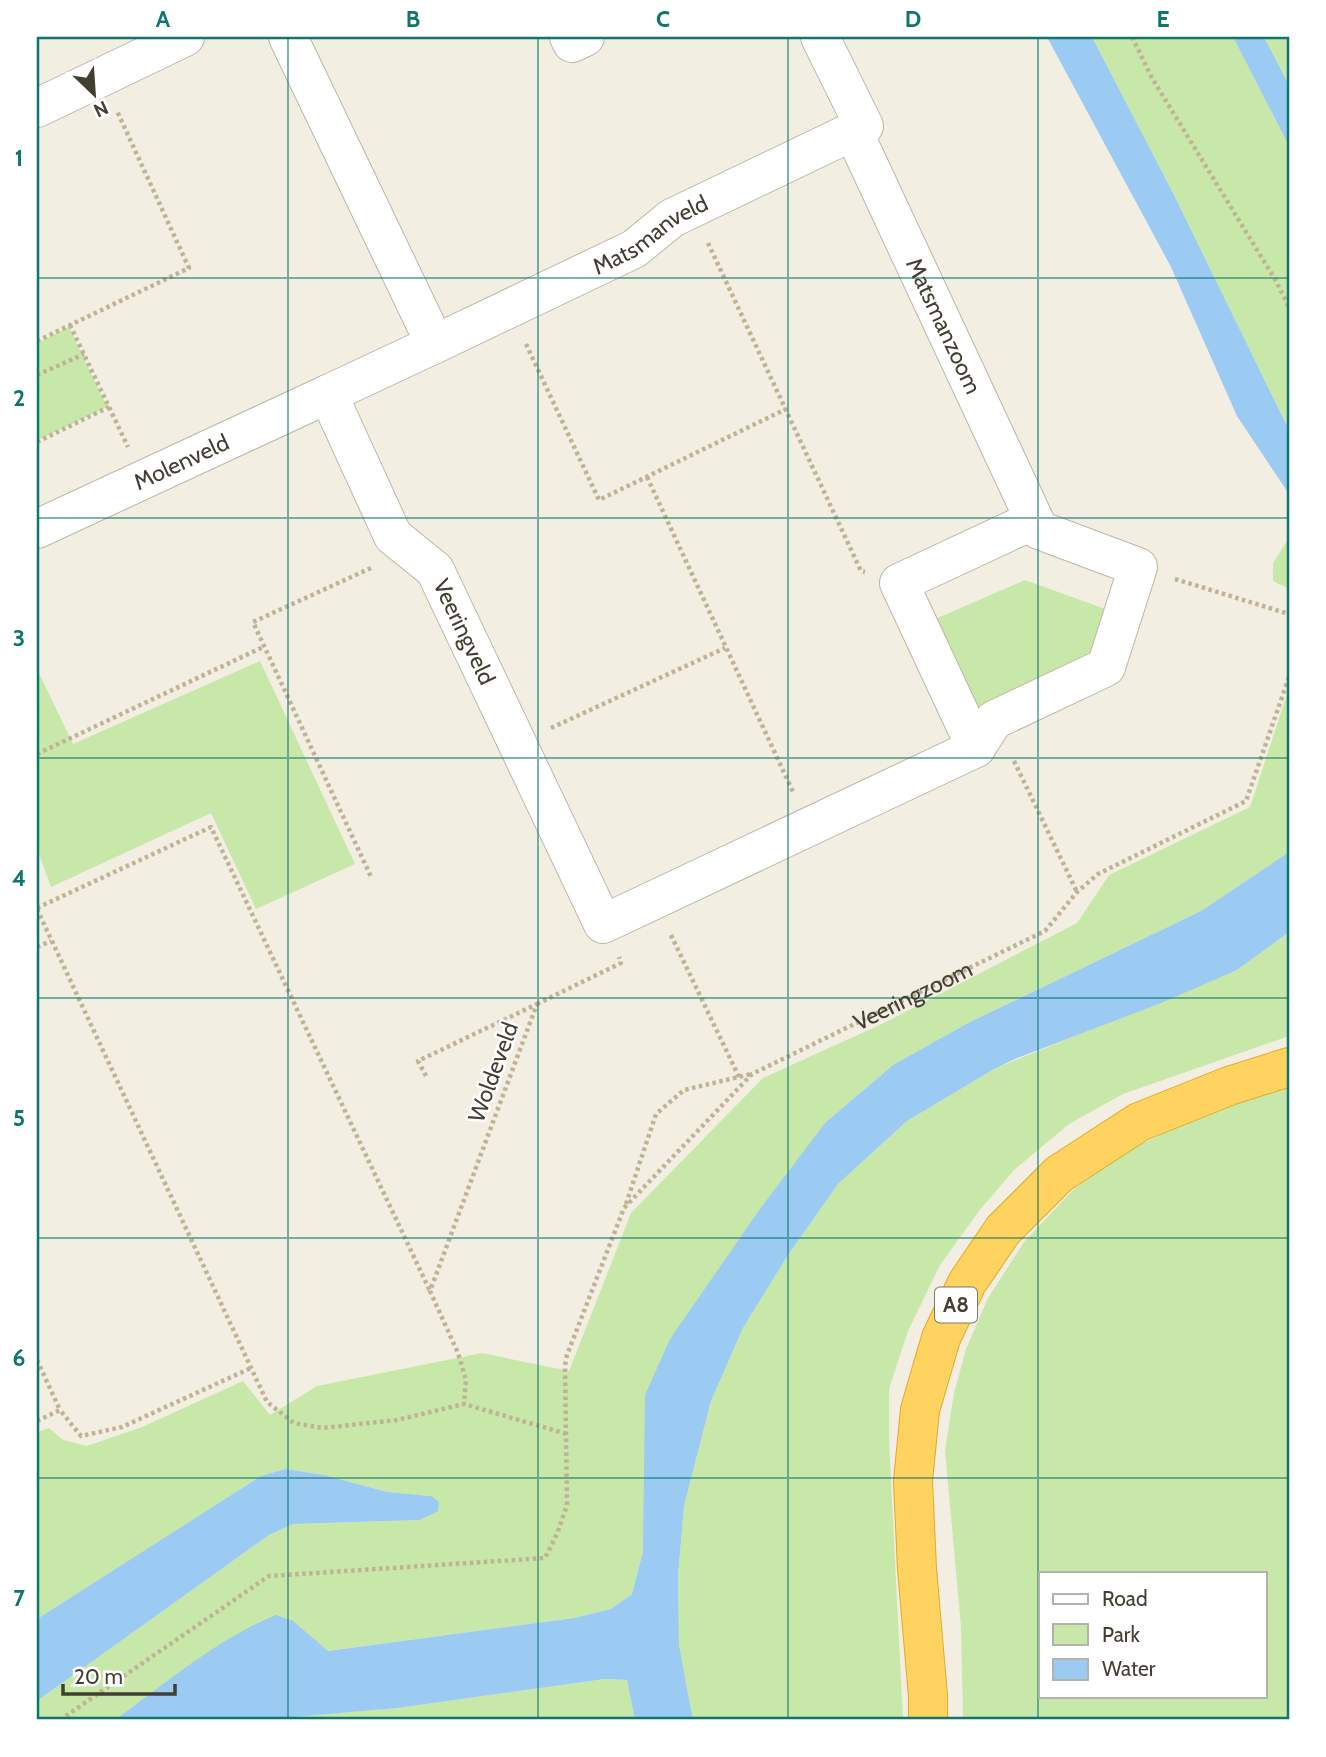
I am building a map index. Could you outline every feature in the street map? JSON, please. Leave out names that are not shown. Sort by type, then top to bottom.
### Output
[{"type":"highway","name":"A8","points":[[928,1720],[913,1481],[920,1410],[941,1338],[967,1283],[1003,1230],[1059,1174],[1139,1122],[1229,1086],[1289,1068]]},
{"type":"street","points":[[37,108],[185,37]]},
{"type":"street","points":[[288,37],[435,344],[328,394]]},
{"type":"street","points":[[569,37],[572,43],[585,37]]},
{"type":"street","name":"Matsmanzoom","points":[[820,37],[1034,520]]},
{"type":"street","name":"Matsmanveld","points":[[435,344],[634,249],[672,218],[691,208],[859,129]]},
{"type":"street","name":"Molenveld","points":[[37,529],[328,394]]},
{"type":"street","name":"Veeringveld","points":[[328,394],[393,536],[435,570],[603,924]]},
{"type":"street","points":[[603,924],[809,825],[985,734],[1106,667],[1138,567],[1039,530],[1034,520],[899,583],[985,734]]},
{"type":"path","points":[[1132,37],[1152,78],[1276,281],[1289,307]]},
{"type":"path","points":[[37,341],[189,268],[101,77]]},
{"type":"path","points":[[691,208],[861,571],[899,583]]},
{"type":"path","points":[[510,309],[599,500],[786,409]]},
{"type":"path","points":[[37,442],[109,407],[70,325]]},
{"type":"path","points":[[37,376],[83,354]]},
{"type":"path","points":[[647,477],[809,825]]},
{"type":"path","points":[[372,879],[253,622],[410,550]]},
{"type":"path","points":[[1138,567],[1289,614]]},
{"type":"path","points":[[37,754],[263,647]]},
{"type":"path","points":[[517,744],[725,648]]},
{"type":"path","name":"Veeringzoom","points":[[60,1720],[268,1576],[545,1558],[558,1534],[567,1505],[567,1355],[624,1208],[752,1073],[1045,931],[1077,892],[1098,874],[1246,801],[1289,677]]},
{"type":"path","points":[[985,734],[1077,892]]},
{"type":"path","points":[[464,1404],[466,1380],[458,1353],[211,827],[37,908],[267,1402],[294,1423],[322,1428],[397,1420],[464,1404],[567,1434]]},
{"type":"path","points":[[654,900],[739,1077]]},
{"type":"path","points":[[537,1004],[621,963],[603,924]]},
{"type":"path","points":[[37,947],[51,941]]},
{"type":"path","name":"Woldeveld","points":[[426,1076],[418,1061],[537,1004]]},
{"type":"path","name":"Woldeveld","points":[[430,1291],[537,1004]]},
{"type":"path","points":[[624,1208],[656,1114],[684,1090],[752,1073]]},
{"type":"path","points":[[37,1360],[60,1410],[81,1436],[122,1427],[251,1368]]},
{"type":"path","points":[[37,1421],[60,1410]]},
{"type":"green space","points":[[1092,37],[1233,37],[1289,146],[1289,430],[1173,193]]},
{"type":"green space","points":[[1264,37],[1289,37],[1289,85]]},
{"type":"green space","points":[[69,327],[107,407],[38,440],[37,343]]},
{"type":"green space","points":[[1289,538],[1289,589],[1273,581],[1273,563]]},
{"type":"green space","points":[[1025,580],[1108,610],[1091,661],[976,713],[933,620]]},
{"type":"green space","points":[[260,661],[355,864],[256,909],[211,813],[51,887],[37,849],[37,669],[73,744]]},
{"type":"green space","points":[[1289,688],[1289,852],[1201,911],[968,1023],[893,1065],[825,1123],[643,1551],[632,1594],[611,1609],[574,1618],[327,1651],[293,1621],[201,1658],[115,1720],[37,1720],[37,1701],[269,1535],[293,1524],[420,1520],[431,1496],[387,1492],[324,1475],[285,1469],[261,1476],[37,1619],[37,1432],[49,1428],[63,1440],[87,1446],[142,1427],[243,1381],[270,1415],[317,1386],[482,1353],[569,1371],[631,1213],[763,1078],[884,1023],[1077,923],[1109,875],[1250,807]]},
{"type":"green space","points":[[1289,932],[1289,1036],[1123,1094],[1069,1124],[1014,1170],[979,1211],[940,1265],[908,1331],[889,1389],[889,1440],[903,1720],[693,1720],[679,1645],[678,1576],[684,1506],[711,1401],[743,1328],[788,1255],[838,1184],[907,1121],[994,1069],[1237,970]]},
{"type":"green space","points":[[1289,1084],[1289,1720],[963,1720],[961,1627],[945,1450],[954,1393],[966,1349],[988,1298],[1024,1242],[1074,1189],[1125,1152],[1206,1113]]},
{"type":"green space","points":[[605,1679],[627,1680],[635,1720],[243,1720],[397,1708]]},
{"type":"water","points":[[1047,37],[1092,37],[1173,193],[1289,430],[1289,494],[1237,416],[1171,267]]},
{"type":"water","points":[[1233,37],[1264,37],[1289,85],[1289,146]]},
{"type":"water","points":[[1289,852],[1289,932],[1237,970],[1161,1003],[1015,1059],[907,1121],[838,1184],[788,1255],[743,1328],[711,1401],[684,1506],[678,1576],[679,1645],[693,1720],[635,1720],[627,1680],[605,1679],[397,1708],[270,1719],[115,1720],[213,1649],[276,1615],[293,1621],[328,1651],[574,1618],[611,1609],[632,1594],[643,1551],[645,1395],[670,1339],[760,1209],[825,1123],[893,1065],[968,1023],[1201,911]]},
{"type":"water","points":[[285,1469],[324,1475],[387,1492],[431,1496],[439,1502],[438,1511],[420,1520],[293,1524],[269,1535],[37,1701],[37,1619],[261,1476]]}]
